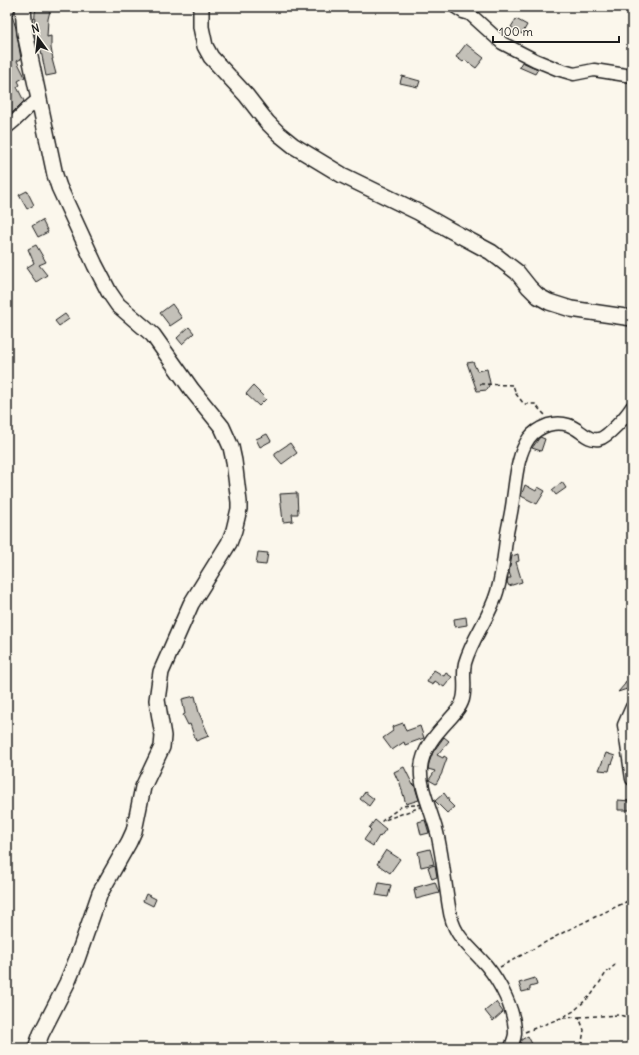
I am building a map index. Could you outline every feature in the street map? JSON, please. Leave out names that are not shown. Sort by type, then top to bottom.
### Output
[{"type":"main road","points":[[23,7],[24,33],[57,181],[75,224],[95,265],[118,305],[153,335],[192,390],[222,427],[234,461],[239,502],[237,517],[229,543],[191,604],[161,672],[157,700],[163,736],[162,747],[143,787],[134,831],[130,842],[100,893],[72,971],[41,1034],[36,1048]]},
{"type":"main road","points":[[201,7],[205,46],[211,57],[246,95],[271,126],[294,146],[342,176],[418,212],[491,252],[517,272],[538,296],[549,302],[571,309],[632,318]]},
{"type":"street","points":[[455,7],[470,14],[502,43],[534,60],[574,74],[594,70],[632,76]]},
{"type":"street","points":[[7,127],[28,107],[39,99]]},
{"type":"street","points":[[511,1048],[515,1033],[512,1015],[500,984],[492,972],[464,944],[455,930],[449,908],[438,837],[422,778],[422,762],[438,731],[458,710],[462,701],[465,665],[474,641],[497,594],[522,453],[529,438],[541,427],[556,423],[569,424],[591,438],[599,439],[619,424],[632,406]]},
{"type":"street","points":[[632,707],[624,725],[632,779]]},
{"type":"path","points":[[480,384],[513,385],[516,394],[524,404],[535,404],[556,423]]},
{"type":"path","points":[[429,804],[402,814],[382,821],[402,806],[429,804]]},
{"type":"path","points":[[492,972],[566,931],[632,899]]},
{"type":"path","points":[[524,1032],[561,1018],[574,1011],[592,994],[606,973],[615,965]]},
{"type":"path","points":[[561,1018],[620,1015],[632,1019]]},
{"type":"path","points":[[579,1017],[584,1030],[581,1048]]},
{"type":"building","points":[[37,7],[51,7],[48,19],[47,37],[51,36],[52,59],[56,74],[46,76],[40,46],[37,47],[34,32],[35,13]]},
{"type":"building","points":[[12,16],[16,28],[21,59],[17,61],[25,77],[18,81],[20,85],[17,87],[24,101],[8,117],[7,17]]},
{"type":"building","points":[[516,19],[527,25],[522,34],[511,27]]},
{"type":"building","points":[[466,44],[484,58],[476,68],[465,60],[463,62],[456,57]]},
{"type":"building","points":[[522,62],[538,69],[535,74],[519,67]]},
{"type":"building","points":[[402,76],[420,81],[418,87],[400,83]]},
{"type":"building","points":[[27,191],[34,205],[27,209],[19,195]]},
{"type":"building","points":[[42,220],[48,232],[38,237],[32,226]]},
{"type":"building","points":[[36,245],[46,262],[39,265],[47,275],[36,282],[26,268],[34,263],[28,249]]},
{"type":"building","points":[[172,304],[182,318],[170,326],[160,313]]},
{"type":"building","points":[[65,314],[69,319],[59,326],[55,321]]},
{"type":"building","points":[[189,327],[194,333],[182,344],[177,338]]},
{"type":"building","points":[[473,362],[477,371],[487,369],[490,383],[487,390],[477,391],[467,363]]},
{"type":"building","points":[[253,386],[266,399],[259,406],[246,394]]},
{"type":"building","points":[[267,434],[271,441],[260,447],[256,439]]},
{"type":"building","points":[[540,437],[545,439],[541,451],[532,448]]},
{"type":"building","points":[[290,443],[297,453],[282,464],[275,456],[275,453]]},
{"type":"building","points":[[562,482],[566,488],[556,495],[552,490]]},
{"type":"building","points":[[525,485],[536,491],[538,487],[545,491],[537,504],[521,496]]},
{"type":"building","points":[[297,493],[298,514],[292,514],[293,521],[283,522],[280,494]]},
{"type":"building","points":[[258,552],[268,553],[266,565],[256,564]]},
{"type":"building","points":[[518,554],[519,561],[516,562],[522,582],[509,586],[507,582],[508,578],[511,578],[509,572],[512,556]]},
{"type":"building","points":[[466,617],[467,625],[455,627],[454,619]]},
{"type":"building","points":[[434,670],[444,676],[446,673],[452,677],[444,687],[435,681],[433,685],[427,682]]},
{"type":"building","points":[[632,677],[631,700],[627,689],[618,692],[625,682]]},
{"type":"building","points":[[195,696],[199,713],[209,736],[196,741],[190,724],[188,725],[183,715],[185,714],[182,699]]},
{"type":"building","points":[[403,723],[406,731],[420,726],[424,738],[405,745],[404,742],[392,750],[383,738],[393,731],[392,727]]},
{"type":"building","points":[[444,737],[449,741],[437,755],[447,758],[442,773],[436,784],[429,780],[435,771],[428,769],[429,763],[433,752]]},
{"type":"building","points":[[606,753],[615,756],[612,764],[611,763],[609,771],[599,770]]},
{"type":"building","points":[[404,767],[413,785],[414,784],[419,800],[406,804],[399,780],[398,781],[394,772]]},
{"type":"building","points":[[365,792],[374,799],[369,806],[360,799]]},
{"type":"building","points":[[444,793],[449,800],[448,801],[454,807],[447,813],[435,801]]},
{"type":"building","points":[[618,800],[630,801],[630,810],[618,810]]},
{"type":"building","points":[[375,820],[386,829],[380,837],[379,836],[373,846],[364,840],[371,830],[369,828]]},
{"type":"building","points":[[425,820],[429,833],[421,835],[418,822]]},
{"type":"building","points":[[430,849],[434,864],[421,867],[418,852]]},
{"type":"building","points":[[386,850],[400,859],[390,873],[377,864]]},
{"type":"building","points":[[435,865],[437,877],[432,879],[428,867]]},
{"type":"building","points":[[435,882],[439,893],[416,899],[414,890],[417,890],[414,888]]},
{"type":"building","points":[[379,883],[391,885],[388,897],[376,895]]},
{"type":"building","points":[[146,894],[156,899],[153,906],[143,901]]},
{"type":"building","points":[[535,978],[537,985],[530,987],[530,990],[522,992],[519,983]]},
{"type":"building","points":[[496,1002],[503,1012],[493,1021],[485,1011]]},
{"type":"building","points":[[528,1036],[534,1048],[523,1048],[520,1043],[521,1040]]}]
